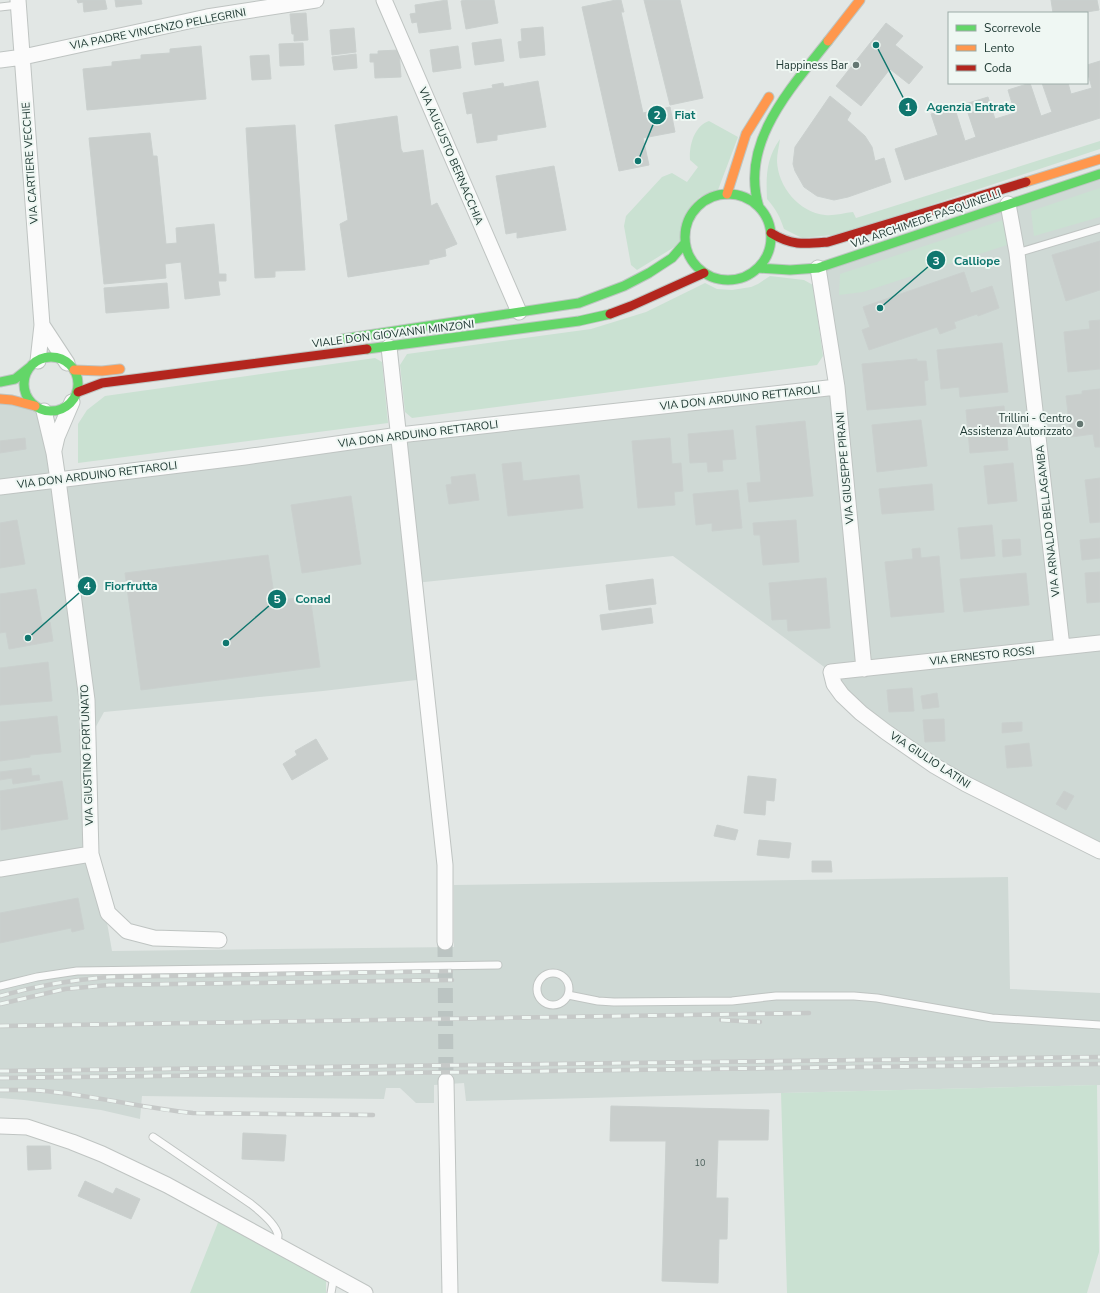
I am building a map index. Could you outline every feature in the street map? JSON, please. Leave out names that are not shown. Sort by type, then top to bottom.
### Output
[{"type":"main road","points":[[759,207],[744,197],[727,194],[712,196],[700,204],[690,215],[685,228],[685,243],[691,260],[697,267],[717,279],[732,280],[746,276],[758,268],[764,261],[771,242],[771,233],[767,219],[759,207],[754,190],[754,170],[760,144],[781,102],[860,0]]},
{"type":"main road","points":[[727,194],[746,134],[764,103],[774,90]]},
{"type":"main road","name":"VIA ARCHIMEDE PASQUINELLI","points":[[771,233],[783,241],[799,245],[828,242],[1100,159]]},
{"type":"main road","name":"VIA ARCHIMEDE PASQUINELLI","points":[[758,268],[790,270],[818,268],[1100,174]]},
{"type":"main road","name":"VIALE DON GIOVANNI MINZONI","points":[[333,340],[579,303],[624,286],[649,273],[672,258],[685,243]]},
{"type":"main road","name":"VIALE DON GIOVANNI MINZONI","points":[[0,400],[12,400],[52,412],[67,407],[75,397],[102,383],[579,322],[610,314],[631,306],[704,272]]},
{"type":"main road","points":[[0,382],[15,379],[34,364],[45,358],[53,357],[61,359],[71,366],[102,371],[125,368]]},
{"type":"main road","points":[[34,364],[26,375],[24,384],[25,392],[29,400],[39,408]]},
{"type":"main road","points":[[71,366],[77,377],[75,397]]},
{"type":"street","name":"VIA PADRE VINCENZO PELLEGRINI","points":[[0,60],[23,57],[207,17],[316,0]]},
{"type":"street","name":"VIA AUGUSTO BERNACCHIA","points":[[384,0],[519,312]]},
{"type":"street","name":"VIA CARTIERE VECCHIE","points":[[18,2],[42,325],[34,364]]},
{"type":"street","name":"VIA ARNALDO BELLAGAMBA","points":[[1008,204],[1017,253],[1062,647]]},
{"type":"street","name":"VIA GIUSEPPE PIRANI","points":[[818,268],[837,388],[864,669]]},
{"type":"street","name":"VIA CARTIERE VECCHIE","points":[[42,325],[71,366]]},
{"type":"street","points":[[389,347],[445,865],[445,942]]},
{"type":"street","name":"VIA DON ARDUINO RETTAROLI","points":[[0,488],[245,457],[399,435],[837,388]]},
{"type":"street","name":"VIA GIUSTINO FORTUNATO","points":[[54,453],[57,437],[75,397]]},
{"type":"street","name":"VIA GIUSTINO FORTUNATO","points":[[39,408],[54,453],[58,480],[87,700],[91,854],[108,913],[127,931],[154,938],[219,940]]},
{"type":"street","name":"VIA ERNESTO ROSSI","points":[[864,669],[1100,643]]},
{"type":"street","name":"VIA GIULIO LATINI","points":[[864,669],[831,672],[834,684],[842,695],[861,713],[935,766],[966,784],[1100,851]]},
{"type":"street","points":[[0,869],[91,854]]},
{"type":"street","points":[[446,1082],[450,1293]]},
{"type":"street","points":[[0,1126],[27,1127],[102,1154],[167,1185],[365,1293]]},
{"type":"lane","points":[[0,7],[18,2]]},
{"type":"lane","points":[[1017,253],[1100,228]]},
{"type":"lane","points":[[0,986],[37,977],[77,971],[498,965]]},
{"type":"lane","points":[[555,973],[561,975],[568,983],[568,995],[561,1003],[550,1005],[540,1000],[537,995],[537,984],[544,975],[555,973]]},
{"type":"lane","points":[[568,995],[598,1001],[614,1002],[732,1000],[776,996],[854,996],[877,998],[992,1018],[1100,1025]]},
{"type":"lane","points":[[153,1137],[262,1212],[275,1228],[278,1236],[277,1244]]},
{"type":"lane","points":[[331,1293],[334,1276]]},
{"type":"shaded area","points":[[1100,175],[1100,851],[886,732],[831,672],[673,556],[415,583],[425,679],[323,691],[104,712],[88,741],[91,854],[112,951],[454,947],[454,885],[1008,877],[1010,989],[1100,993],[1100,1085],[466,1101],[464,1083],[434,1085],[434,1103],[416,1103],[400,1088],[386,1088],[384,1099],[142,1096],[140,1119],[101,1110],[0,1098],[0,399],[35,406],[58,480],[837,387],[818,268]]},
{"type":"green space","points":[[709,121],[738,137],[718,190],[700,197],[691,206],[683,224],[681,243],[637,270],[631,265],[624,226],[626,216],[662,177],[672,173],[687,182],[698,167],[690,160],[690,149],[694,137],[700,127]]},
{"type":"green space","points":[[780,139],[777,158],[778,171],[781,180],[792,197],[807,209],[816,213],[835,215],[853,212],[856,218],[1100,141],[1100,149],[843,234],[802,238],[784,229],[777,213],[767,199],[769,161],[775,146]]},
{"type":"green space","points":[[1100,188],[1100,217],[1034,236],[1031,211]]},
{"type":"green space","points":[[1006,219],[1010,244],[863,292],[839,295],[840,274]]},
{"type":"green space","points":[[770,276],[804,280],[813,285],[823,356],[817,365],[412,418],[405,412],[400,365],[407,354],[591,329],[646,312],[705,283],[717,289],[732,290],[751,287]]},
{"type":"green space","points":[[375,358],[382,362],[388,423],[78,463],[78,424],[87,410],[105,396]]},
{"type":"green space","points":[[1097,1085],[1099,1252],[1087,1293],[787,1293],[781,1093]]},
{"type":"green space","points":[[219,1220],[326,1278],[326,1293],[190,1293]]},
{"type":"building","points":[[77,0],[105,0],[107,9],[84,12],[83,2],[78,3]]},
{"type":"building","points":[[115,0],[141,0],[142,4],[116,7]]},
{"type":"building","points":[[447,0],[451,29],[419,33],[417,22],[412,23],[410,14],[416,13],[415,5]]},
{"type":"building","points":[[494,0],[498,23],[466,29],[461,1]]},
{"type":"building","points":[[621,0],[624,12],[621,12],[643,113],[670,107],[675,132],[643,138],[649,165],[619,171],[582,7]]},
{"type":"building","points":[[644,0],[680,0],[703,98],[670,105]]},
{"type":"building","points":[[1051,0],[1097,0],[1099,10],[1086,12],[1053,12]]},
{"type":"building","points":[[306,13],[308,40],[294,41],[290,14]]},
{"type":"building","points":[[886,23],[903,36],[895,45],[923,67],[909,84],[890,69],[861,106],[836,86]]},
{"type":"building","points":[[543,27],[545,55],[520,58],[518,42],[522,41],[521,29]]},
{"type":"building","points":[[354,28],[356,52],[332,55],[330,30]]},
{"type":"building","points":[[501,39],[504,61],[475,65],[472,43]]},
{"type":"building","points":[[303,43],[304,65],[280,66],[279,44]]},
{"type":"building","points":[[201,46],[206,99],[87,110],[83,69],[112,66],[112,62],[141,59],[141,55],[170,53],[170,49]]},
{"type":"building","points":[[458,46],[461,68],[433,72],[430,50]]},
{"type":"building","points":[[399,50],[401,77],[375,78],[374,62],[370,62],[370,54],[378,54],[378,51]]},
{"type":"building","points":[[356,54],[357,68],[334,70],[332,57]]},
{"type":"building","points":[[269,55],[271,79],[252,80],[250,56]]},
{"type":"building","points":[[1100,61],[1100,118],[905,180],[895,149],[938,135],[931,114],[954,106],[965,141],[976,137],[965,104],[988,97],[995,119],[1015,113],[1008,90],[1030,84],[1041,116],[1052,112],[1042,84],[1068,84],[1071,94],[1092,88],[1088,74],[1088,65]]},
{"type":"building","points":[[538,81],[546,127],[497,135],[497,140],[477,143],[472,113],[467,114],[463,93],[493,88],[492,85],[503,83],[504,87]]},
{"type":"building","points":[[830,96],[851,113],[847,120],[865,136],[872,147],[875,161],[884,158],[891,182],[848,197],[834,200],[817,196],[804,187],[795,171],[793,164],[795,147]]},
{"type":"building","points":[[397,116],[401,149],[403,153],[423,150],[431,206],[437,203],[457,244],[445,249],[446,256],[429,260],[429,264],[348,277],[340,224],[348,220],[335,125]]},
{"type":"building","points":[[295,125],[305,270],[275,271],[275,277],[255,278],[246,128]]},
{"type":"building","points":[[150,133],[153,156],[157,156],[166,244],[177,243],[176,228],[214,224],[219,274],[226,274],[226,281],[218,281],[220,295],[185,299],[181,262],[165,264],[166,278],[104,284],[89,138]]},
{"type":"building","points":[[554,166],[566,230],[517,238],[517,232],[506,234],[496,176]]},
{"type":"building","points":[[1100,241],[1100,290],[1066,301],[1052,255]]},
{"type":"building","points":[[964,272],[971,293],[992,286],[999,308],[978,316],[977,314],[954,322],[956,328],[940,334],[937,327],[869,350],[862,330],[870,327],[863,307]]},
{"type":"building","points":[[167,283],[169,308],[106,313],[104,288]]},
{"type":"building","points":[[1100,320],[1100,369],[1068,372],[1064,332],[1090,329],[1089,321]]},
{"type":"building","points":[[1002,343],[1008,392],[960,397],[959,387],[941,389],[937,350]]},
{"type":"building","points":[[917,359],[917,361],[926,361],[928,380],[924,381],[926,405],[867,410],[862,364]]},
{"type":"building","points":[[1100,389],[1100,447],[1095,447],[1093,434],[1071,437],[1066,396],[1082,394],[1082,391]]},
{"type":"building","points":[[1004,406],[1008,450],[970,453],[966,410]]},
{"type":"building","points":[[921,420],[927,466],[877,472],[872,425]]},
{"type":"building","points":[[805,421],[813,496],[749,502],[747,483],[761,482],[756,426]]},
{"type":"building","points":[[733,430],[736,459],[722,460],[723,471],[708,472],[707,462],[690,463],[688,434]]},
{"type":"building","points":[[25,438],[26,449],[0,453],[0,441]]},
{"type":"building","points":[[670,438],[672,464],[681,463],[683,491],[674,492],[675,505],[638,508],[632,441]]},
{"type":"building","points":[[521,462],[523,481],[579,475],[583,508],[508,516],[502,464]]},
{"type":"building","points":[[1013,463],[1017,501],[988,504],[984,466]]},
{"type":"building","points":[[475,474],[479,500],[449,504],[446,485],[452,484],[451,477]]},
{"type":"building","points":[[1100,478],[1100,522],[1090,523],[1085,480]]},
{"type":"building","points":[[932,484],[934,510],[882,514],[879,489]]},
{"type":"building","points":[[738,490],[742,528],[712,531],[712,523],[696,525],[693,494]]},
{"type":"building","points":[[351,496],[361,564],[302,573],[291,505]]},
{"type":"building","points":[[17,520],[25,564],[0,568],[0,523]]},
{"type":"building","points":[[796,520],[799,562],[763,565],[760,535],[754,535],[753,523]]},
{"type":"building","points":[[992,525],[995,556],[961,559],[958,528]]},
{"type":"building","points":[[1100,538],[1100,558],[1082,560],[1080,540]]},
{"type":"building","points":[[1020,539],[1021,555],[1003,557],[1002,540]]},
{"type":"building","points":[[920,548],[921,558],[939,556],[944,612],[891,617],[885,562],[913,559],[912,549]]},
{"type":"building","points":[[268,555],[275,601],[310,596],[320,667],[141,690],[125,573]]},
{"type":"building","points":[[1100,572],[1100,602],[1087,603],[1085,573]]},
{"type":"building","points":[[1026,573],[1029,605],[964,612],[960,579]]},
{"type":"building","points":[[826,578],[830,628],[788,631],[787,619],[772,620],[769,583]]},
{"type":"building","points":[[653,579],[656,604],[609,610],[606,585]]},
{"type":"building","points":[[36,589],[42,623],[50,622],[53,641],[9,649],[6,632],[0,633],[0,594]]},
{"type":"building","points":[[651,608],[653,623],[602,630],[600,615]]},
{"type":"building","points":[[48,662],[52,701],[0,705],[0,668]]},
{"type":"building","points":[[912,688],[914,711],[889,712],[887,690]]},
{"type":"building","points":[[937,693],[939,707],[923,709],[921,696]]},
{"type":"building","points":[[57,716],[61,752],[30,755],[30,757],[0,761],[0,722]]},
{"type":"building","points":[[944,719],[945,741],[925,742],[923,720]]},
{"type":"building","points":[[1022,722],[1022,731],[1002,733],[1002,723]]},
{"type":"building","points":[[316,739],[328,759],[292,780],[283,764],[297,755],[295,751]]},
{"type":"building","points":[[1029,743],[1032,766],[1007,768],[1005,746]]},
{"type":"building","points":[[31,768],[32,776],[39,775],[40,780],[13,784],[12,778],[0,780],[0,772]]},
{"type":"building","points":[[748,776],[776,779],[774,801],[766,800],[765,815],[744,813]]},
{"type":"building","points":[[62,781],[68,819],[1,830],[0,791]]},
{"type":"building","points":[[1064,791],[1074,796],[1066,810],[1056,804]]},
{"type":"building","points":[[717,825],[738,830],[735,840],[714,836]]},
{"type":"building","points":[[759,840],[791,843],[789,858],[757,855]]},
{"type":"building","points":[[812,861],[831,861],[832,872],[812,872]]},
{"type":"building","points":[[78,898],[84,929],[72,932],[71,928],[0,943],[0,913]]},
{"type":"building","points":[[611,1106],[769,1110],[768,1140],[718,1140],[716,1198],[728,1198],[727,1239],[719,1239],[718,1283],[662,1281],[666,1141],[610,1141]]},
{"type":"building","points":[[243,1133],[286,1135],[284,1161],[242,1159]]},
{"type":"building","points":[[27,1146],[50,1146],[51,1169],[28,1170]]},
{"type":"building","points":[[85,1181],[113,1194],[116,1188],[140,1199],[131,1219],[78,1196]]},
{"type":"tunnel","points":[[445,942],[446,1081]]},
{"type":"railway","points":[[0,996],[54,984],[108,977],[451,971]]},
{"type":"railway","points":[[0,1004],[65,989],[109,985],[452,980]]},
{"type":"railway","points":[[0,1026],[809,1013]]},
{"type":"railway","points":[[721,1020],[760,1022]]},
{"type":"railway","points":[[0,1071],[1100,1057]]},
{"type":"railway","points":[[0,1078],[1100,1064]]},
{"type":"railway","points":[[0,1090],[31,1090],[72,1094],[152,1108],[193,1113],[373,1115]]},
{"type":"traffic: fast","points":[[759,207],[755,183],[756,161],[762,139],[772,118],[785,97],[828,41]]},
{"type":"traffic: fast","points":[[758,268],[790,270],[818,268],[1100,174]]},
{"type":"traffic: fast","points":[[728,194],[744,197],[752,201],[764,213],[768,221],[771,237],[768,253],[764,261],[752,273],[744,277],[728,280],[712,277],[704,273],[692,261],[688,253],[685,237],[688,221],[692,213],[704,201],[712,197],[728,194]]},
{"type":"traffic: fast","points":[[342,339],[579,303],[624,286],[649,273],[672,258],[685,243]]},
{"type":"traffic: fast","points":[[367,349],[579,321],[610,314]]},
{"type":"traffic: fast","points":[[51,357],[61,359],[70,365],[76,374],[78,384],[76,394],[70,403],[61,409],[51,411],[41,409],[32,403],[26,394],[24,384],[26,374],[32,365],[41,359],[51,357]]},
{"type":"traffic: fast","points":[[0,382],[15,379],[30,367]]},
{"type":"traffic: slow","points":[[828,41],[860,0]]},
{"type":"traffic: slow","points":[[727,194],[746,134],[769,97]]},
{"type":"traffic: slow","points":[[1026,182],[1100,159]]},
{"type":"traffic: slow","points":[[74,370],[102,371],[120,369]]},
{"type":"traffic: slow","points":[[0,399],[12,400],[35,406]]},
{"type":"traffic: jam","points":[[771,233],[792,242],[828,242],[1026,182]]},
{"type":"traffic: jam","points":[[610,314],[704,273]]},
{"type":"traffic: jam","points":[[78,392],[102,383],[367,349]]},
{"type":"place","name":"Agenzia Entrate","points":[[876,45]]},
{"type":"place","name":"Happiness Bar","points":[[856,65]]},
{"type":"place","name":"Fiat","points":[[638,161]]},
{"type":"place","name":"Calliope","points":[[880,308]]},
{"type":"place","name":"Trillini - Centro Assistenza Autorizzato","points":[[1080,424]]},
{"type":"place","name":"Fiorfrutta","points":[[28,638]]},
{"type":"place","name":"Conad","points":[[226,643]]}]
